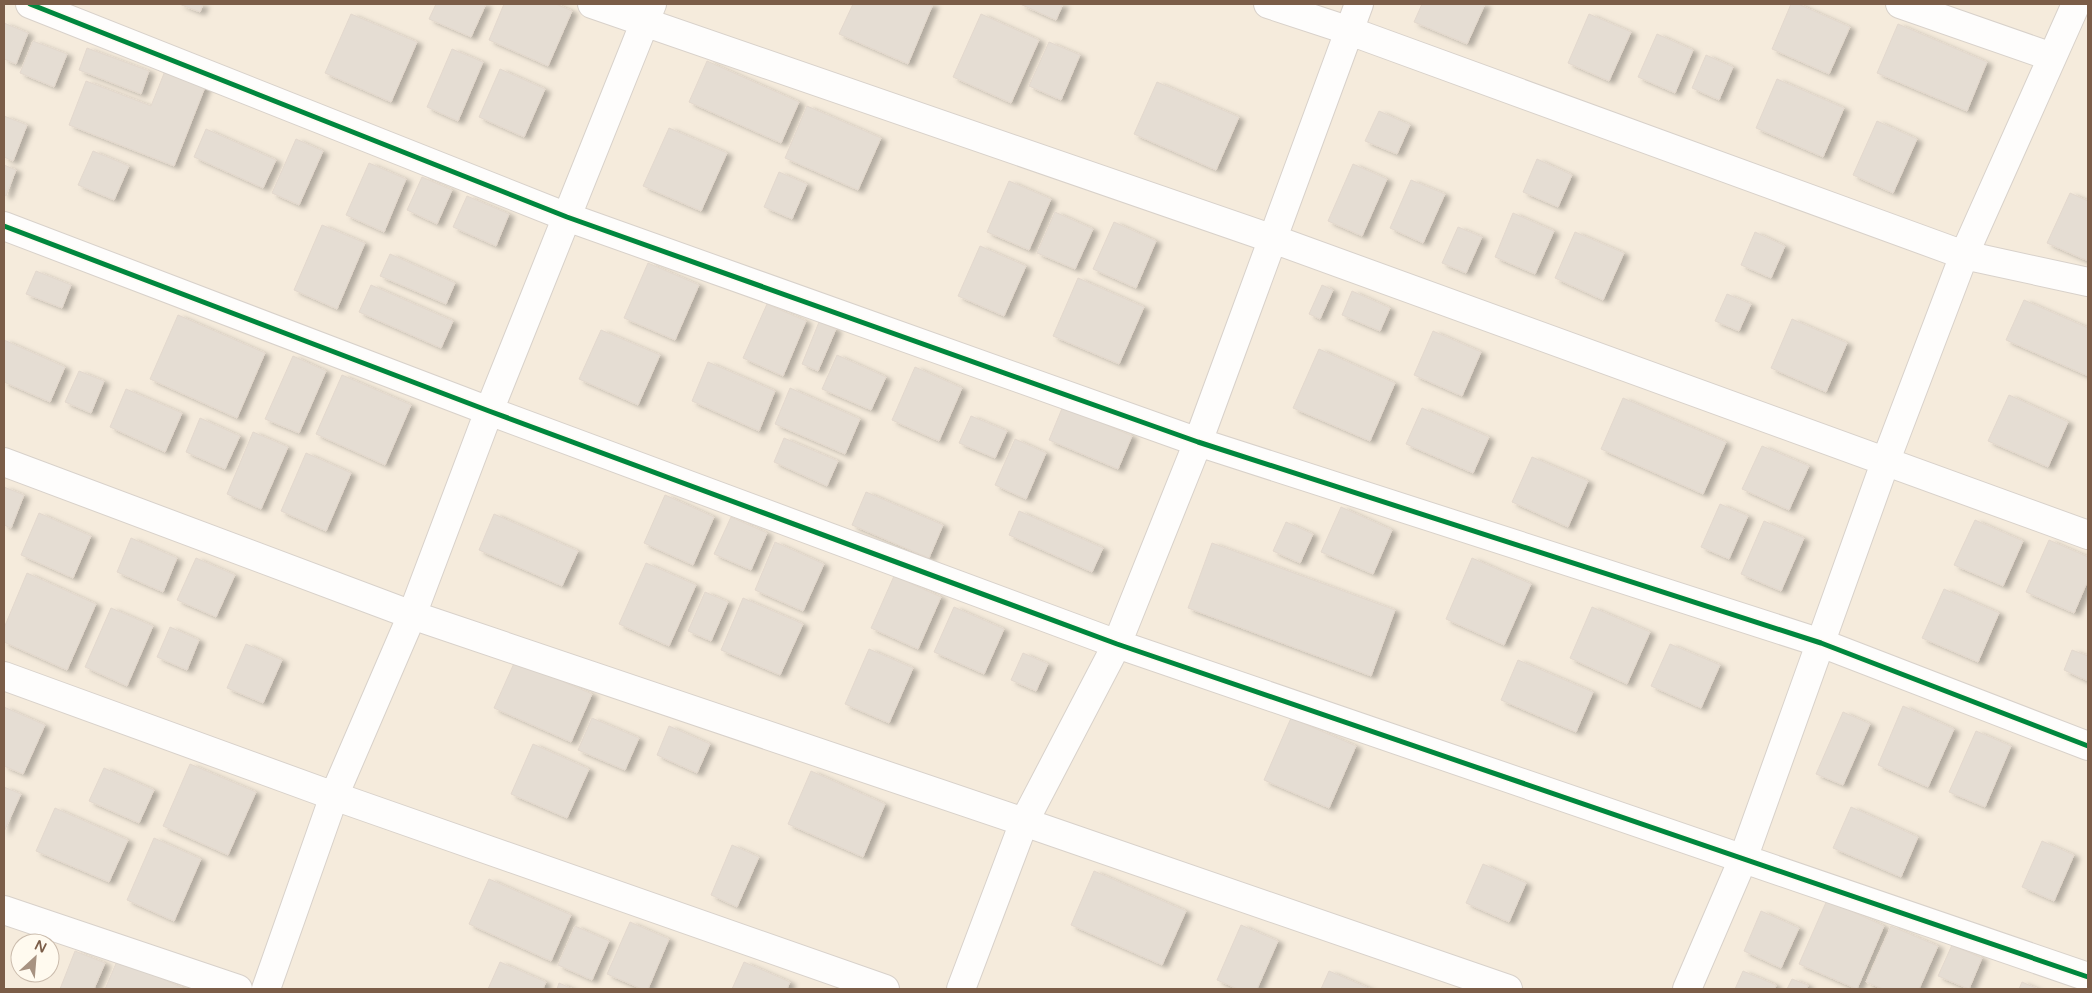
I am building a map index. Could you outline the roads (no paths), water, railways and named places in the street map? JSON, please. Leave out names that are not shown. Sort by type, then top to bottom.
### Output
[{"type":"street","points":[[30,4],[567,218],[1198,442],[1821,643],[2088,746]]},
{"type":"street","points":[[592,4],[648,13],[1886,460],[2088,535]]},
{"type":"street","points":[[1268,4],[1348,30],[1964,254],[2088,282]]},
{"type":"street","points":[[961,989],[1024,822],[1117,644],[1198,442],[1359,4]]},
{"type":"street","points":[[1900,4],[2052,57]]},
{"type":"street","points":[[1688,989],[1743,859],[1886,460],[1964,254],[2076,4]]},
{"type":"street","points":[[266,989],[334,796],[412,615],[489,411],[648,13]]},
{"type":"street","points":[[4,226],[489,411],[1117,644],[2088,977]]},
{"type":"street","points":[[4,462],[412,615],[1024,822],[1508,989]]},
{"type":"street","points":[[4,676],[334,796],[885,989]]},
{"type":"street","points":[[4,910],[238,989]]}]
